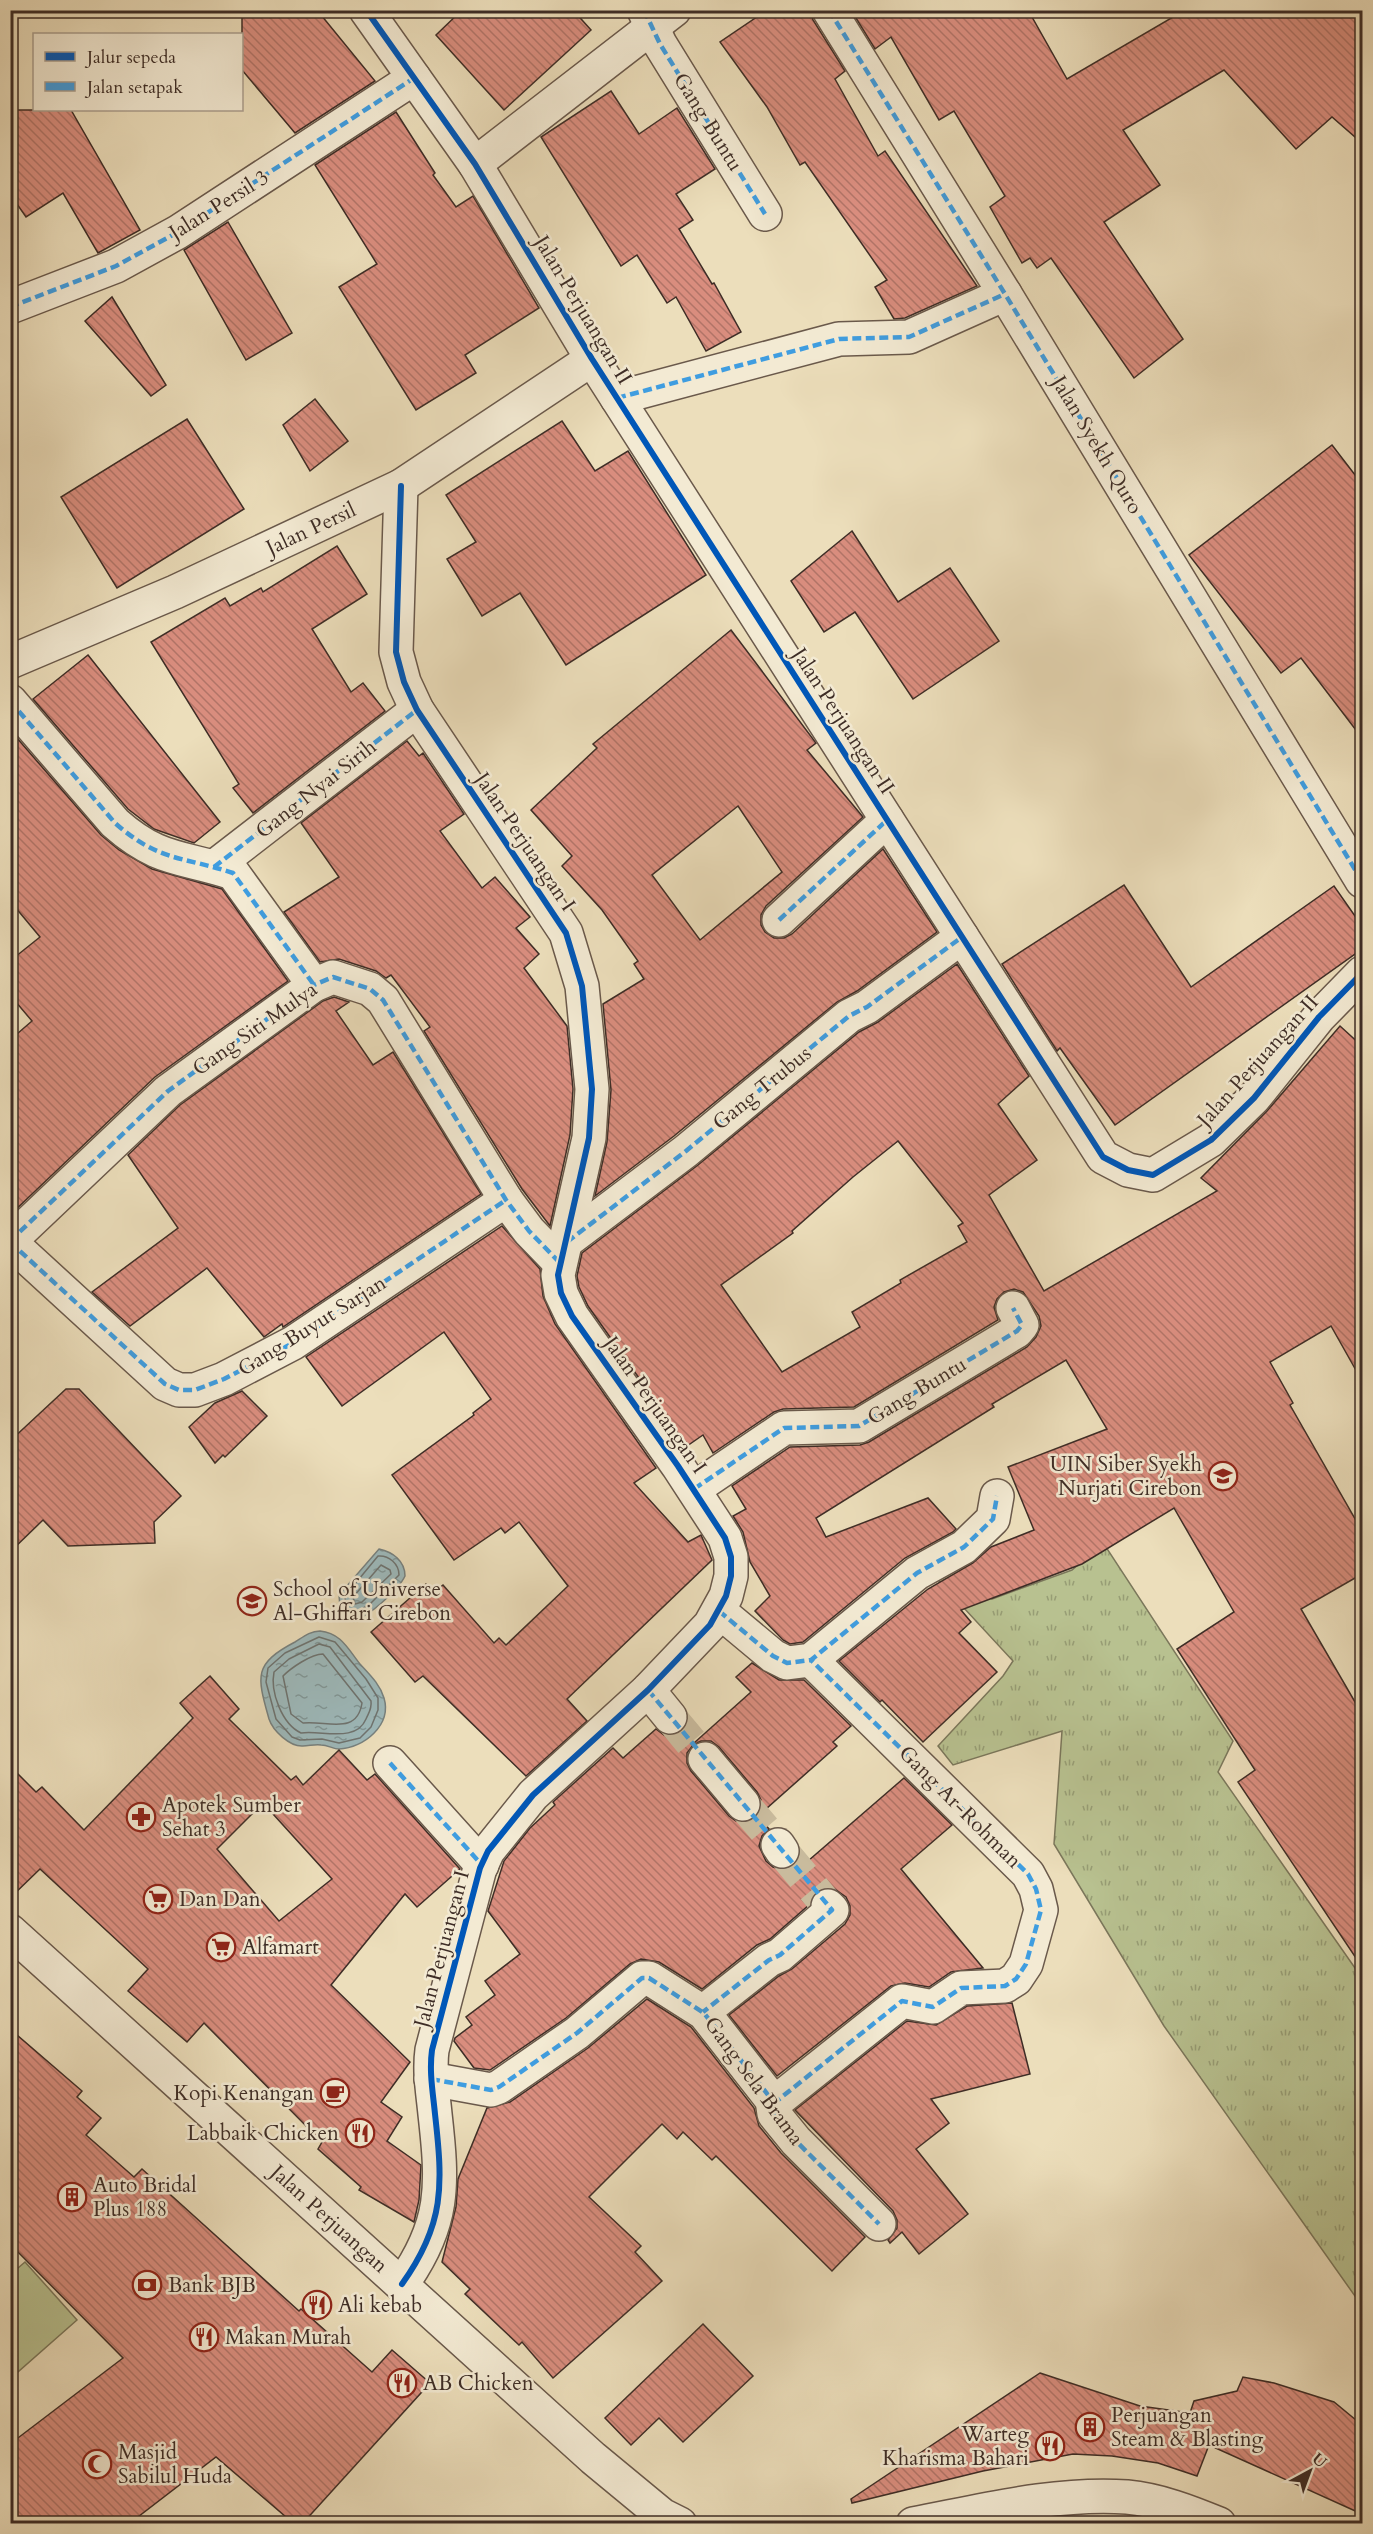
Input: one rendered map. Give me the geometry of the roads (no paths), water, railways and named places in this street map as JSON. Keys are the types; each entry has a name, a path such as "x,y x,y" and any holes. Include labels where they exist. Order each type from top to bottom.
{"street":[{"name":"Jalan Perjuangan II","path":"366,10 475,164 592,359 1103,1157 1114,1165 1147,1175 1153,1174 1211,1140 1254,1098 1319,1017 1362,973"},
{"name":"Jalan Syekh Quro","path":"829,10 1005,294 1362,881"},
{"path":"475,164 657,16"},
{"name":"Gang Buntu","path":"657,16 765,214"},
{"name":"Jalan Persil 3","path":"10,307 116,266 178,232 414,78"},
{"path":"617,398 838,339 909,337 1005,294"},
{"name":"Jalan Persil","path":"10,662 176,592 401,486 592,359"},
{"name":"Jalan Perjuangan I","path":"401,486 396,652 404,682 417,710 566,933 582,986 592,1089 590,1128 562,1253 561,1293 569,1311 694,1489 725,1538 731,1557 731,1576 719,1611 698,1638 648,1690 533,1795 502,1832 482,1865 432,2050 431,2079 439,2154 439,2204 432,2232 421,2257 402,2284"},
{"path":"10,701 115,824 133,840 174,859 233,873 245,886 314,985"},
{"name":"Gang Nyai Sirih","path":"214,867 417,710"},
{"path":"778,920 887,820"},
{"name":"Gang Trubus","path":"562,1253 849,1016 867,1007 962,937"},
{"name":"Gang Siti Mulya","path":"10,1241 168,1091 314,985 333,977 346,979 370,989 383,1000 506,1200 529,1231 562,1253"},
{"name":"Gang Buyut Sarjan","path":"10,1241 165,1384 179,1390 195,1390 224,1379 293,1343 506,1200"},
{"name":"Gang Buntu","path":"694,1489 784,1428 859,1426 1017,1331 1022,1324 1013,1308"},
{"path":"719,1611 772,1656 787,1663 810,1660 917,1573 964,1547 993,1519 997,1496"},
{"name":"Gang Ar-Rohman","path":"773,2104 902,2001 933,2007 961,1988 1005,1986 1016,1979 1026,1964 1041,1910 1036,1889 1028,1874 810,1660"},
{"path":"648,1690 670,1717"},
{"path":"705,1759 743,1804"},
{"path":"390,1762 482,1865"},
{"path":"703,2012 769,1960 780,1955 831,1910 828,1906"},
{"name":"Jalan Perjuangan","path":"10,1931 593,2458 662,2515 680,2523"},
{"name":"Gang Sela Brama","path":"431,2079 491,2090 499,2087 577,2032 642,1978 649,1978 703,2012 773,2104 774,2114 796,2141 879,2224"},
{"path":"913,2523 1016,2505 1074,2499 1127,2497 1175,2506 1219,2523"}],"water":[{"path":"379,1549 397,1558 403,1566 405,1576 382,1603 366,1615 353,1620 340,1607 339,1595"},
{"path":"320,1631 339,1638 377,1684 384,1698 384,1717 380,1726 366,1740 348,1748 293,1744 274,1728 269,1719 262,1692 262,1673 272,1657 307,1635"}],"tunnel":[{"path":"670,1717 705,1759"},
{"path":"743,1804 778,1845"},
{"path":"782,1851 828,1906"}],"place":[{"name":"UIN Siber Syekh Nurjati Cirebon","path":"1223,1476"},
{"name":"School of Universe Al-Ghiffari Cirebon","path":"252,1601"},
{"name":"Apotek Sumber Sehat 3","path":"141,1817"},
{"name":"Dan Dan","path":"158,1899"},
{"name":"Alfamart","path":"221,1947"},
{"name":"Kopi Kenangan","path":"335,2093"},
{"name":"Labbaik Chicken","path":"360,2133"},
{"name":"Auto Bridal Plus 188","path":"72,2197"},
{"name":"Bank BJB","path":"147,2285"},
{"name":"Ali kebab","path":"317,2305"},
{"name":"Makan Murah","path":"204,2337"},
{"name":"AB Chicken","path":"402,2383"},
{"name":"Perjuangan Steam & Blasting","path":"1090,2427"},
{"name":"Warteg Kharisma Bahari","path":"1050,2446"},
{"name":"Masjid Sabilul Huda","path":"97,2464"}]}
